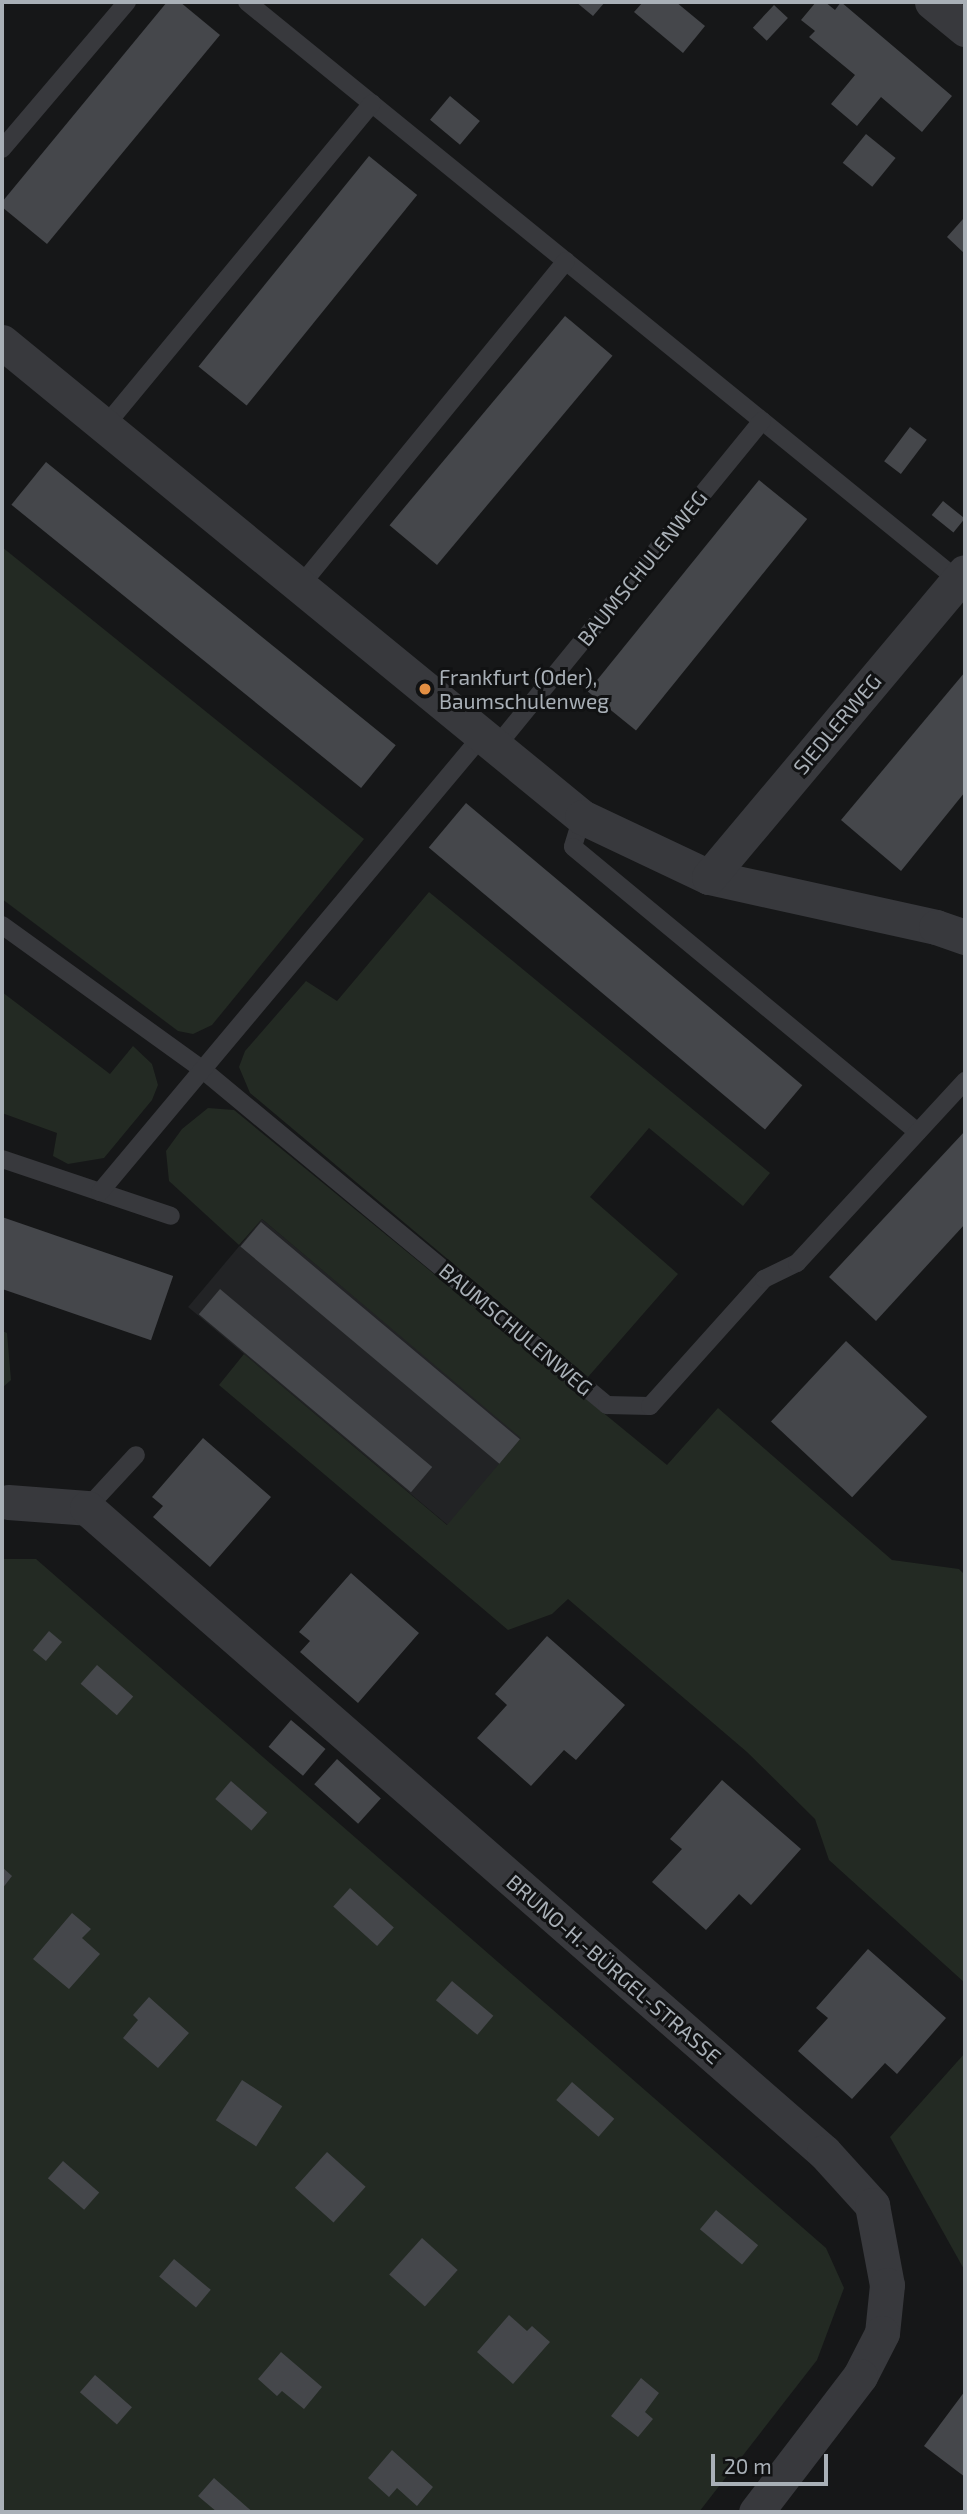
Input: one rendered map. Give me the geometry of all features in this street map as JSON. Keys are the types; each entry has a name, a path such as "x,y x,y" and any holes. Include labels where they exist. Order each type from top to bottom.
{"street":[{"path":"932,2 965,29"},
{"path":"2,342 582,817 709,877 936,927 965,937"},
{"name":"SIEDLERWEG","path":"709,877 963,579"},
{"path":"8,1502 87,1508"},
{"name":"BRUNO-H.-BÜRGEL-STRASSE","path":"87,1508 824,2152 872,2205 887,2285 882,2333 860,2376 755,2512"}],"lane":[{"path":"2,149 127,2"},
{"path":"247,2 762,421 963,579"},
{"path":"105,426 372,103"},
{"path":"300,586 566,261"},
{"name":"BAUMSCHULENWEG","path":"100,1192 762,421"},
{"path":"582,817 573,847 918,1132"},
{"name":"BAUMSCHULENWEG","path":"2,925 203,1070 607,1405 650,1406 764,1279 797,1263 965,1081"},
{"path":"2,1159 171,1216"},
{"path":"87,1508 136,1455"}],"shaded area":[{"path":"2,547 364,839 212,1025 193,1034 178,1031 2,899"},
{"path":"429,892 770,1173 743,1206 649,1128 590,1197 678,1274 588,1377 250,1093 239,1067 245,1051 306,981 337,1001"},
{"path":"2,992 110,1074 133,1046 152,1064 158,1085 152,1100 104,1158 68,1164 53,1156 57,1133 2,1113"},
{"path":"208,1108 234,1110 667,1465 718,1408 892,1560 959,1569 965,1575 965,1983 829,1860 815,1819 747,1752 568,1599 552,1614 508,1630 219,1385 244,1354 447,1525 521,1438 262,1219 239,1245 169,1181 166,1151 182,1129"},
{"path":"262,1219 522,1438 449,1526 188,1307"},
{"path":"2,1331 7,1333 11,1380 2,1388"},
{"path":"2,1559 36,1559 826,2248 844,2288 817,2360 699,2512 2,2512"},
{"path":"965,2053 965,2271 890,2137"}],"building":[{"path":"167,2 180,2 220,35 47,244 2,207 2,202"},
{"path":"576,2 605,2 593,16"},
{"path":"643,2 676,2 705,26 683,53 634,12"},
{"path":"816,2 825,2 835,10 841,2 952,96 922,132 881,97 857,126 831,104 855,75 809,37 815,31 801,20"},
{"path":"774,5 788,18 767,41 753,28"},
{"path":"450,96 480,121 460,145 430,120"},
{"path":"866,134 896,158 872,187 843,163"},
{"path":"369,156 417,195 247,406 198,367"},
{"path":"963,219 965,221 965,254 947,237"},
{"path":"565,316 612,356 437,565 390,525"},
{"path":"910,427 927,440 901,474 884,461"},
{"path":"46,462 396,745 361,788 11,505"},
{"path":"759,480 807,519 636,730 588,691"},
{"path":"943,501 965,519 953,533 932,515"},
{"path":"965,672 965,792 901,871 841,820"},
{"path":"466,803 802,1085 765,1130 429,847"},
{"path":"965,1131 965,1224 876,1321 829,1277"},
{"path":"2,1217 173,1276 151,1340 2,1289"},
{"path":"261,1222 520,1439 499,1464 240,1247"},
{"path":"220,1289 432,1467 411,1492 199,1314"},
{"path":"846,1341 927,1417 852,1497 771,1421"},
{"path":"203,1438 271,1497 210,1567 153,1517 163,1506 152,1497"},
{"path":"351,1573 419,1633 358,1703 300,1652 310,1641 299,1632"},
{"path":"49,1631 62,1642 46,1661 33,1650"},
{"path":"547,1636 625,1705 576,1760 564,1750 531,1786 477,1738 507,1705 495,1694"},
{"path":"97,1665 133,1696 117,1715 81,1684"},
{"path":"291,1720 325,1749 303,1776 269,1747"},
{"path":"337,1759 381,1798 358,1824 314,1784"},
{"path":"722,1780 801,1849 751,1905 739,1894 706,1930 652,1882 682,1849 670,1839"},
{"path":"231,1781 267,1812 251,1831 215,1799"},
{"path":"2,1867 12,1876 2,1889"},
{"path":"350,1888 394,1927 377,1946 333,1907"},
{"path":"72,1913 91,1929 82,1938 100,1954 69,1989 33,1959"},
{"path":"868,1949 946,2018 897,2074 885,2063 852,2099 798,2051 828,2018 816,2008"},
{"path":"452,1981 493,2016 477,2035 436,2000"},
{"path":"149,1997 189,2033 158,2068 123,2038 138,2020 133,2015"},
{"path":"242,2080 282,2106 256,2146 216,2120"},
{"path":"572,2082 614,2119 599,2137 556,2100"},
{"path":"327,2152 366,2187 334,2222 295,2188"},
{"path":"63,2161 99,2192 84,2210 48,2178"},
{"path":"716,2210 758,2245 742,2265 700,2229"},
{"path":"422,2238 458,2270 425,2307 389,2274"},
{"path":"174,2259 211,2290 196,2307 159,2277"},
{"path":"509,2315 527,2331 532,2326 550,2342 513,2384 477,2352"},
{"path":"281,2352 322,2387 304,2409 282,2391 277,2396 258,2379"},
{"path":"95,2375 132,2407 117,2425 80,2392"},
{"path":"641,2378 659,2393 645,2412 653,2419 638,2437 611,2416"},
{"path":"965,2391 965,2477 924,2446"},
{"path":"392,2450 433,2487 417,2506 397,2488 389,2497 368,2478"},
{"path":"214,2478 253,2512 217,2512 198,2496"}],"place":[{"name":"Frankfurt (Oder), Baumschulenweg","path":"425,689"}]}
